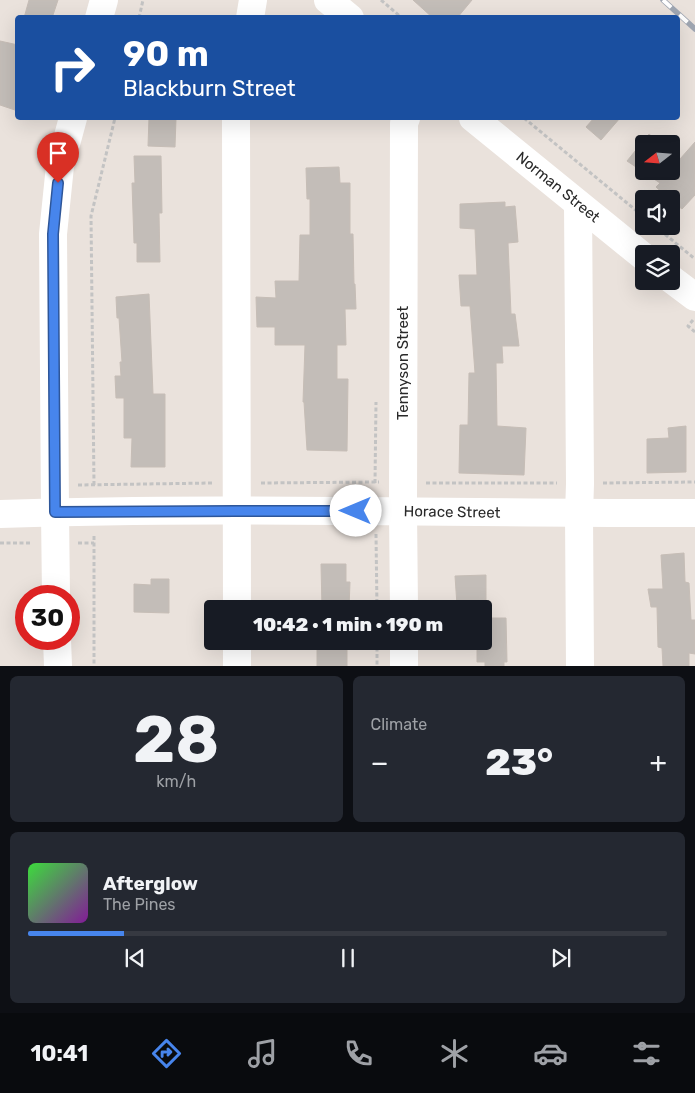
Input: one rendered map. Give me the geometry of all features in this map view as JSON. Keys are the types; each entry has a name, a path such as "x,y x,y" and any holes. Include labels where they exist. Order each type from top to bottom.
{"street":[{"path":"100,15 104,0"},
{"path":"250,15 253,0"},
{"path":"328,0 346,15"},
{"path":"56,585 53,234 60,166 72,120"},
{"path":"236,120 236,600"},
{"name":"Tennyson Street","path":"404,600 404,133 406,120"},
{"name":"Norman Street","path":"475,120 635,250"},
{"path":"578,204 580,666"},
{"path":"680,286 695,297"},
{"name":"Horace Street","path":"0,514 236,511 695,514"},
{"path":"57,650 58,666"},
{"path":"237,650 237,666"},
{"path":"404,650 404,666"}],"path":[{"path":"140,15 143,0"},
{"path":"381,0 398,15"},
{"path":"94,666 91,216 115,120"},
{"path":"526,120 635,209"},
{"path":"667,235 695,259"},
{"path":"695,318 688,326 695,332"},
{"path":"403,482 580,484 695,482"},
{"path":"376,512 377,600"},
{"path":"0,543 56,543"},
{"path":"377,650 377,666"}],"building":[{"path":"29,0 58,0 53,15 25,15"},
{"path":"413,0 472,0 460,15 430,15"},
{"path":"0,41 15,44 15,110 0,105"},
{"path":"149,120 176,120 175,147 148,146"},
{"path":"592,120 618,120 601,140 586,127"},
{"path":"695,142 695,195 682,209 680,208 680,190 659,190 656,187 660,183 656,180 680,180 680,159"},
{"path":"635,151 635,166 627,161"},
{"path":"134,156 161,156 162,213 159,213 160,262 137,262 137,243 134,243 132,183 135,183"},
{"path":"339,167 340,183 350,183 350,234 353,234 356,309 345,309 346,345 337,345 337,379 348,379 347,451 307,450 303,402 305,345 275,345 275,327 257,327 256,297 276,298 275,281 299,281 300,235 310,235 310,199 307,199 306,168"},
{"path":"505,202 505,207 515,206 518,242 508,243 511,314 515,314 519,346 502,346 503,363 496,363 497,426 526,428 524,475 459,473 460,425 468,425 469,373 475,373 470,306 461,306 459,275 477,275 475,229 460,228 460,204"},
{"path":"149,294 153,394 165,394 165,467 131,467 132,438 124,438 124,398 116,398 115,376 121,376 120,362 122,362 116,297"},
{"path":"686,426 686,472 647,473 647,439 669,438 668,428"},
{"path":"684,553 685,582 689,583 691,620 695,620 695,654 689,653 689,666 663,666 662,648 658,647 657,607 651,607 648,589 663,589 661,555"},
{"path":"321,564 346,564 346,582 350,582 349,600 322,600"},
{"path":"486,575 486,600 457,600 455,576"},
{"path":"151,579 169,579 169,613 134,612 134,584 151,585"},
{"path":"492,618 506,618 507,662 504,662 504,666 485,666 485,662 477,662 477,650 492,650"},
{"path":"317,650 347,650 347,666 317,666"}],"railway":[{"path":"663,0 680,15"},
{"path":"680,15 695,29"}],"route":[{"path":"58,183 53,234 55,512 356,511"}]}
